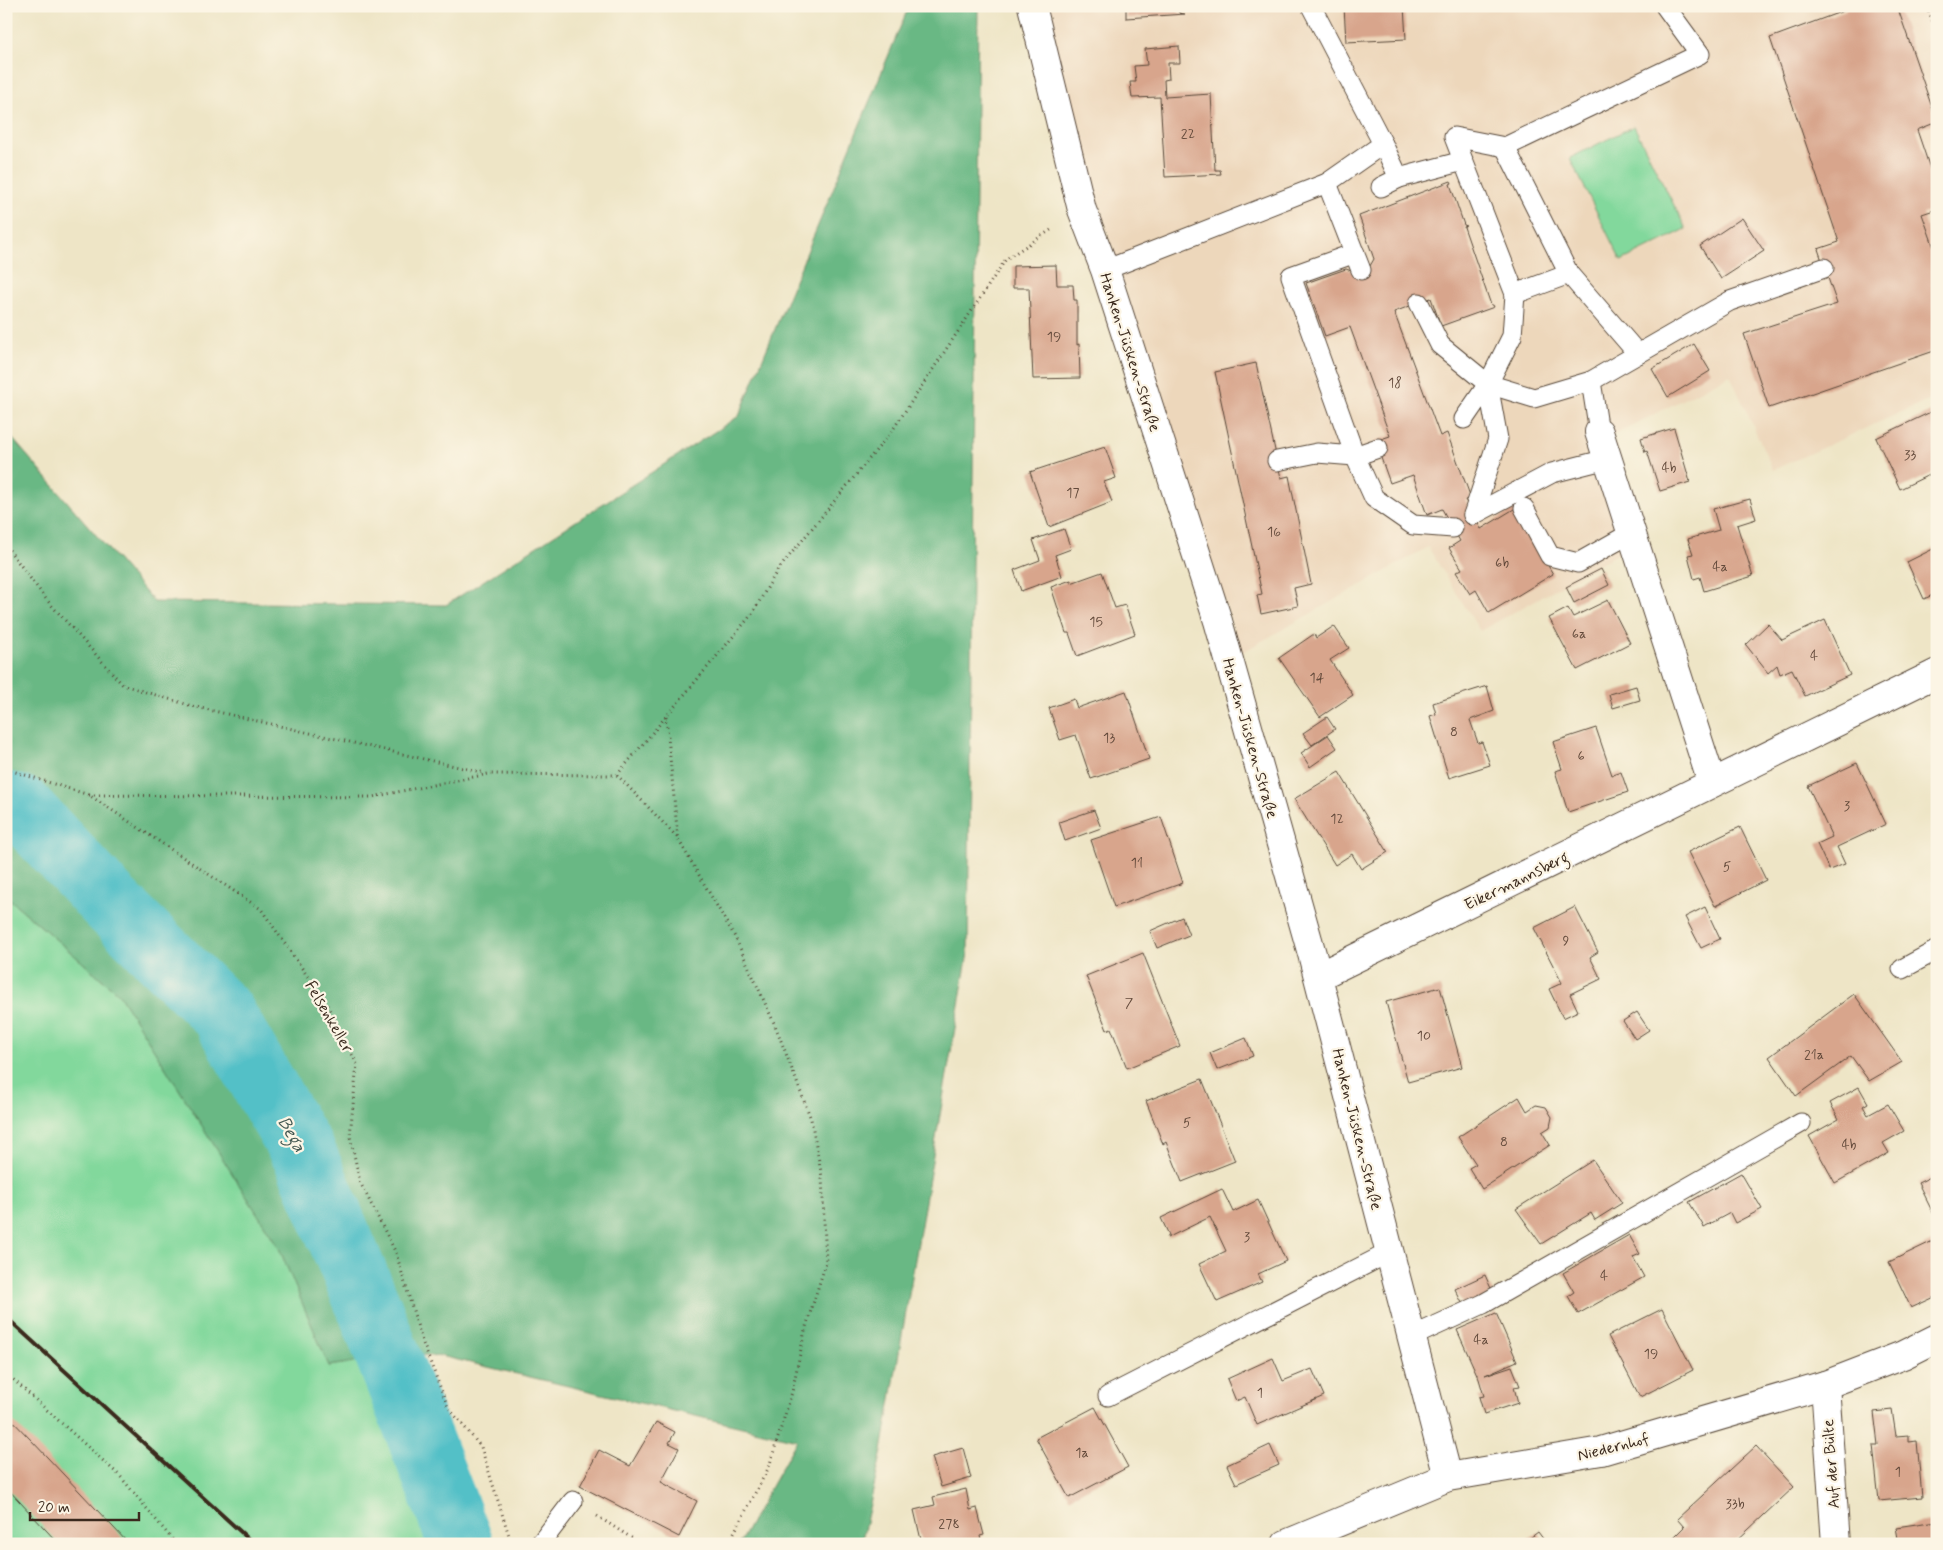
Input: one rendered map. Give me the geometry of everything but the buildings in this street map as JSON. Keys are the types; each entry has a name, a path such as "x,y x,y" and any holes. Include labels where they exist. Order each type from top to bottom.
{"street":[{"name":"Hanken-Jüsken-Straße","path":"1032,6 1082,210 1105,270 1218,621 1319,976 1448,1477"},
{"path":"1599,432 1712,783"},
{"name":"Eikermannsberg","path":"1319,976 1937,674"},
{"name":"Niedernhof","path":"1286,1544 1448,1477 1601,1451 1824,1385 1903,1355 1937,1338"},
{"name":"Auf der Bülte","path":"1824,1385 1836,1544"}],"lane":[{"path":"1311,6 1399,178"},
{"path":"1464,418 1488,384 1512,336 1515,294 1454,137 1505,147 1700,54 1665,6"},
{"path":"1105,270 1327,183 1383,144"},
{"path":"1505,147 1569,274 1638,354"},
{"path":"1381,187 1399,178 1463,161"},
{"path":"1327,183 1358,261 1291,276 1355,456 1374,498 1413,525 1453,528"},
{"path":"1419,303 1440,346 1488,384 1534,398 1591,381 1730,301 1824,268"},
{"path":"1515,294 1569,274"},
{"path":"1591,381 1599,432"},
{"path":"1488,384 1498,439 1473,516 1552,473 1607,459"},
{"path":"1277,461 1318,453 1355,456 1378,448"},
{"path":"1524,508 1550,556 1578,563 1631,533"},
{"path":"1902,969 1937,950"},
{"path":"1411,1337 1483,1304 1800,1123"},
{"path":"1108,1396 1390,1252"},
{"path":"540,1544 573,1501"}],"path":[{"path":"1927,6 1937,34"},
{"path":"617,775 752,614 777,572 892,431 1006,259 1082,210"},
{"path":"6,546 46,599 123,685 192,706 488,774"},
{"path":"666,716 678,839"},
{"name":"Felsenkeller","path":"6,769 89,795 261,909 326,1003 357,1064 350,1136 360,1182 396,1253 422,1341 448,1407 481,1447 511,1544"},
{"path":"89,795 372,797 488,774 617,775 678,839 735,937 775,1025 811,1119 822,1176 826,1262 804,1330 792,1392 770,1467 728,1544"},
{"path":"6,1373 120,1476 176,1544"},
{"path":"573,1501 641,1544"}],"shaded area":[{"path":"1045,6 1927,6 1937,34 1937,396 1773,470 1730,375 1589,448 1623,551 1480,631 1428,547 1241,653 1089,175"}],"green space":[{"path":"909,6 978,6 968,953 882,1451 861,1544 739,1544 797,1440 441,1356 405,1354 329,1366 279,1248 119,994 6,896 6,431 154,602 446,605 739,416"},
{"path":"1634,126 1686,229 1621,261 1570,158"},
{"path":"6,896 119,994 279,1248 329,1366 405,1354 439,1544 6,1544"}],"waterway":[{"name":"Bega","path":"6,804 21,808 109,902 223,1014 305,1156 369,1307 461,1544"}],"railway":[{"path":"6,1317 254,1544"}]}
